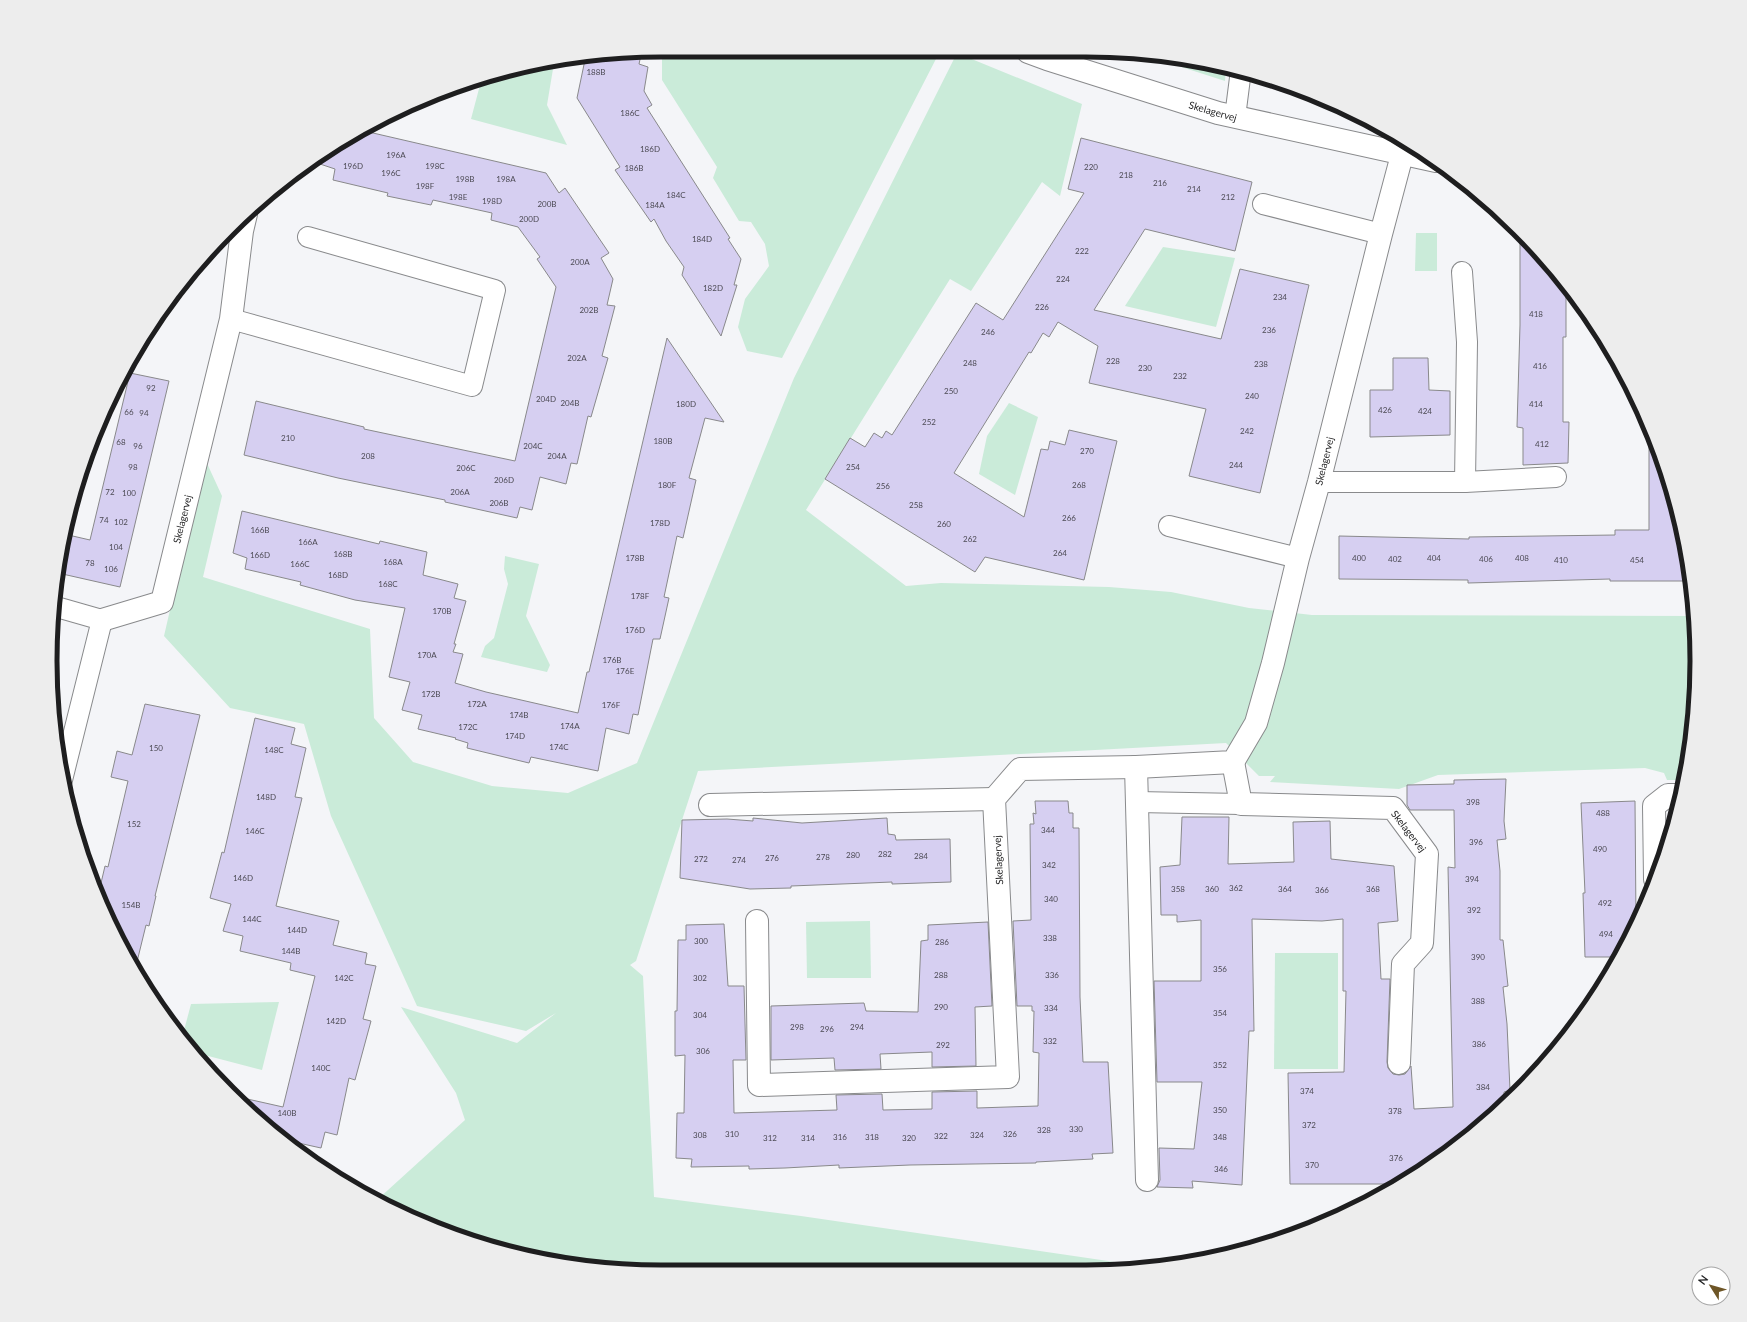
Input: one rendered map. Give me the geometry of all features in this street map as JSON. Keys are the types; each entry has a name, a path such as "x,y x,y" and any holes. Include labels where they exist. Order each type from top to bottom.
{"street":[{"name":"Skelagervej","path":"1039,57 1218,113 1421,158"},
{"name":"Skelagervej","path":"1233,762 1256,723 1273,663 1298,558 1319,482 1402,155"},
{"name":"Skelagervej","path":"102,620 162,602 231,319 243,225"},
{"path":"710,805 994,799 1020,769 1136,767 1233,762 1241,804"},
{"path":"1136,767 1147,1180"},
{"path":"1655,863 1654,806 1668,795 1674,795"},
{"name":"Skelagervej","path":"757,921 759,1085 1008,1077 994,799"},
{"name":"Skelagervej","path":"1241,804 1393,808 1428,854 1422,943 1403,964 1398,1063"}],"lane":[{"path":"1235,117 1240,78"},
{"path":"1263,204 1381,234"},
{"path":"231,319 472,386 495,290 308,237"},
{"path":"1462,272 1467,342 1465,482"},
{"path":"1319,482 1465,482 1556,477"},
{"path":"1169,526 1298,558"},
{"path":"59,608 102,620 66,763"},
{"path":"1137,802 1241,804"}],"green space":[{"path":"662,57 937,57 782,358 747,351 738,327 745,299 769,266 765,244 751,222 739,221 713,178 717,167 662,80"},
{"path":"955,57 967,57 1082,104 1060,196 1042,182 971,291 950,279 806,510 906,586 941,583 1109,587 1171,592 1249,608 1312,615 1688,616 1690,661 1689,701 1685,740 1678,780 1667,780 1664,773 1645,768 1438,775 1399,789 1270,782 1275,776 1259,776 1226,743 698,771 636,961 630,965 643,976 654,1197 801,1216 1127,1264 621,1264 582,1260 505,1244 467,1233 394,1203 381,1196 465,1120 456,1093 401,1007 517,1043 556,1013 526,1031 417,1006 331,816 304,724 230,708 164,636 205,459 222,496 203,577 370,629 374,718 413,762 492,786 568,793 637,763 794,378"},
{"path":"1167,62 1226,74 1225,81"},
{"path":"553,67 547,105 567,145 471,119 480,85"},
{"path":"1416,233 1437,233 1437,271 1415,271"},
{"path":"1163,247 1235,258 1216,327 1125,306"},
{"path":"1009,403 1038,417 1015,495 979,474 987,436"},
{"path":"505,556 539,564 526,616 550,665 547,672 481,657 485,646 494,638 508,584 504,569"},
{"path":"870,921 871,978 807,978 806,922"},
{"path":"1275,953 1338,953 1338,1069 1274,1069"},
{"path":"279,1002 262,1070 203,1055 184,1031 191,1004"}],"building":[{"path":"640,58 639,64 648,67 644,91 652,105 647,108 730,238 728,239 741,259 734,285 737,285 721,336 682,275 684,267 666,241 654,219 651,222 615,170 620,167 577,98 585,62"},
{"path":"370,132 546,173 559,193 565,188 609,253 601,258 613,279 607,305 615,306 602,356 608,358 591,417 588,416 577,464 571,463 566,484 540,477 532,510 520,507 517,518 445,502 445,500 338,478 244,455 256,401 364,427 364,429 515,461 556,287 537,259 540,257 518,227 491,220 492,213 433,200 431,205 387,196 388,193 333,180 335,169 319,164"},
{"path":"1081,138 1252,182 1235,251 1145,229 1094,310 1221,339 1240,269 1309,285 1260,493 1189,476 1206,409 1089,383 1098,346 1058,322 1049,337 1043,333 1031,353 1029,352 954,473 1024,517 1041,449 1048,450 1050,441 1065,445 1069,430 1117,441 1084,580 985,557 975,572 825,479 850,438 865,447 874,433 882,438 886,431 892,435 976,303 1003,320 1084,193 1068,189"},
{"path":"1520,242 1566,294 1566,337 1563,337 1563,422 1569,422 1568,463 1523,465 1523,428 1517,427 1520,325"},
{"path":"667,338 724,422 705,418 689,478 696,480 683,538 677,536 664,597 669,598 660,639 653,639 638,715 633,714 629,734 606,728 598,771 531,757 529,763 467,748 468,743 455,739 456,738 418,729 422,715 402,710 410,682 389,677 405,608 355,600 300,585 301,582 245,569 247,558 233,553 242,511 379,544 380,541 427,552 423,575 458,584 454,598 466,601 454,644 456,644 453,652 463,654 455,683 486,692 578,713 587,672 589,672"},
{"path":"1393,358 1428,358 1429,390 1450,391 1450,435 1370,437 1370,390 1393,390"},
{"path":"130,373 169,381 120,587 63,574 71,536 90,540 130,374"},
{"path":"1649,444 1658,467 1669,505 1685,581 1610,581 1610,579 1468,583 1468,580 1339,579 1339,536 1469,539 1469,537 1615,535 1615,530 1649,530"},
{"path":"145,704 200,715 155,896 149,926 146,925 137,961 119,928 100,885 105,866 108,867 128,781 111,777 117,751 132,755"},
{"path":"255,718 295,728 291,744 306,748 295,797 302,798 276,906 339,921 333,945 367,953 365,964 376,966 363,1019 371,1021 355,1080 349,1078 337,1135 325,1132 321,1148 297,1143 245,1099 283,1107 315,976 290,970 291,963 240,951 243,936 223,931 231,904 210,898 222,852 224,853"},
{"path":"1506,779 1504,821 1506,839 1497,840 1500,871 1500,940 1503,940 1508,986 1503,987 1507,1024 1510,1090 1504,1092 1504,1096 1454,1140 1422,1163 1388,1184 1290,1184 1288,1073 1344,1072 1346,991 1343,991 1343,919 1322,921 1252,919 1254,1031 1249,1031 1242,1185 1192,1181 1193,1188 1157,1187 1160,1180 1159,1148 1194,1149 1202,1082 1157,1082 1154,981 1201,981 1201,920 1177,922 1177,915 1161,915 1160,867 1180,865 1182,817 1229,817 1228,864 1294,862 1293,822 1330,821 1331,859 1394,866 1398,921 1378,923 1381,979 1390,979 1388,1068 1393,1074 1399,1075 1405,1074 1411,1066 1414,1109 1453,1107 1448,867 1455,868 1454,810 1410,810 1407,805 1407,785 1454,784 1454,780"},
{"path":"1035,801 1068,801 1069,813 1073,813 1073,828 1079,828 1080,997 1083,1062 1108,1062 1113,1153 1092,1154 1093,1159 1036,1163 839,1168 839,1165 749,1169 749,1166 691,1167 692,1159 676,1158 677,1113 684,1113 685,1055 675,1056 678,940 686,940 686,925 724,924 728,986 744,986 746,1060 733,1060 734,1113 837,1110 836,1095 882,1094 883,1110 932,1109 932,1092 977,1091 977,1108 1038,1106 1039,1053 1033,1052 1034,1011 1032,1011 1032,1006 1017,1006 1013,921 1031,920 1030,824 1034,824 1033,813 1036,814"},
{"path":"1635,801 1636,910 1612,957 1585,957 1583,893 1585,893 1581,803"},
{"path":"753,818 802,823 887,818 888,834 895,835 896,840 950,839 951,882 892,884 892,882 750,889 680,878 682,820 727,819 753,821"},
{"path":"988,922 992,1006 975,1007 976,1066 932,1067 932,1052 880,1054 881,1069 835,1070 834,1058 771,1060 771,1006 864,1003 866,1011 918,1012 921,941 928,940 928,925"}]}
